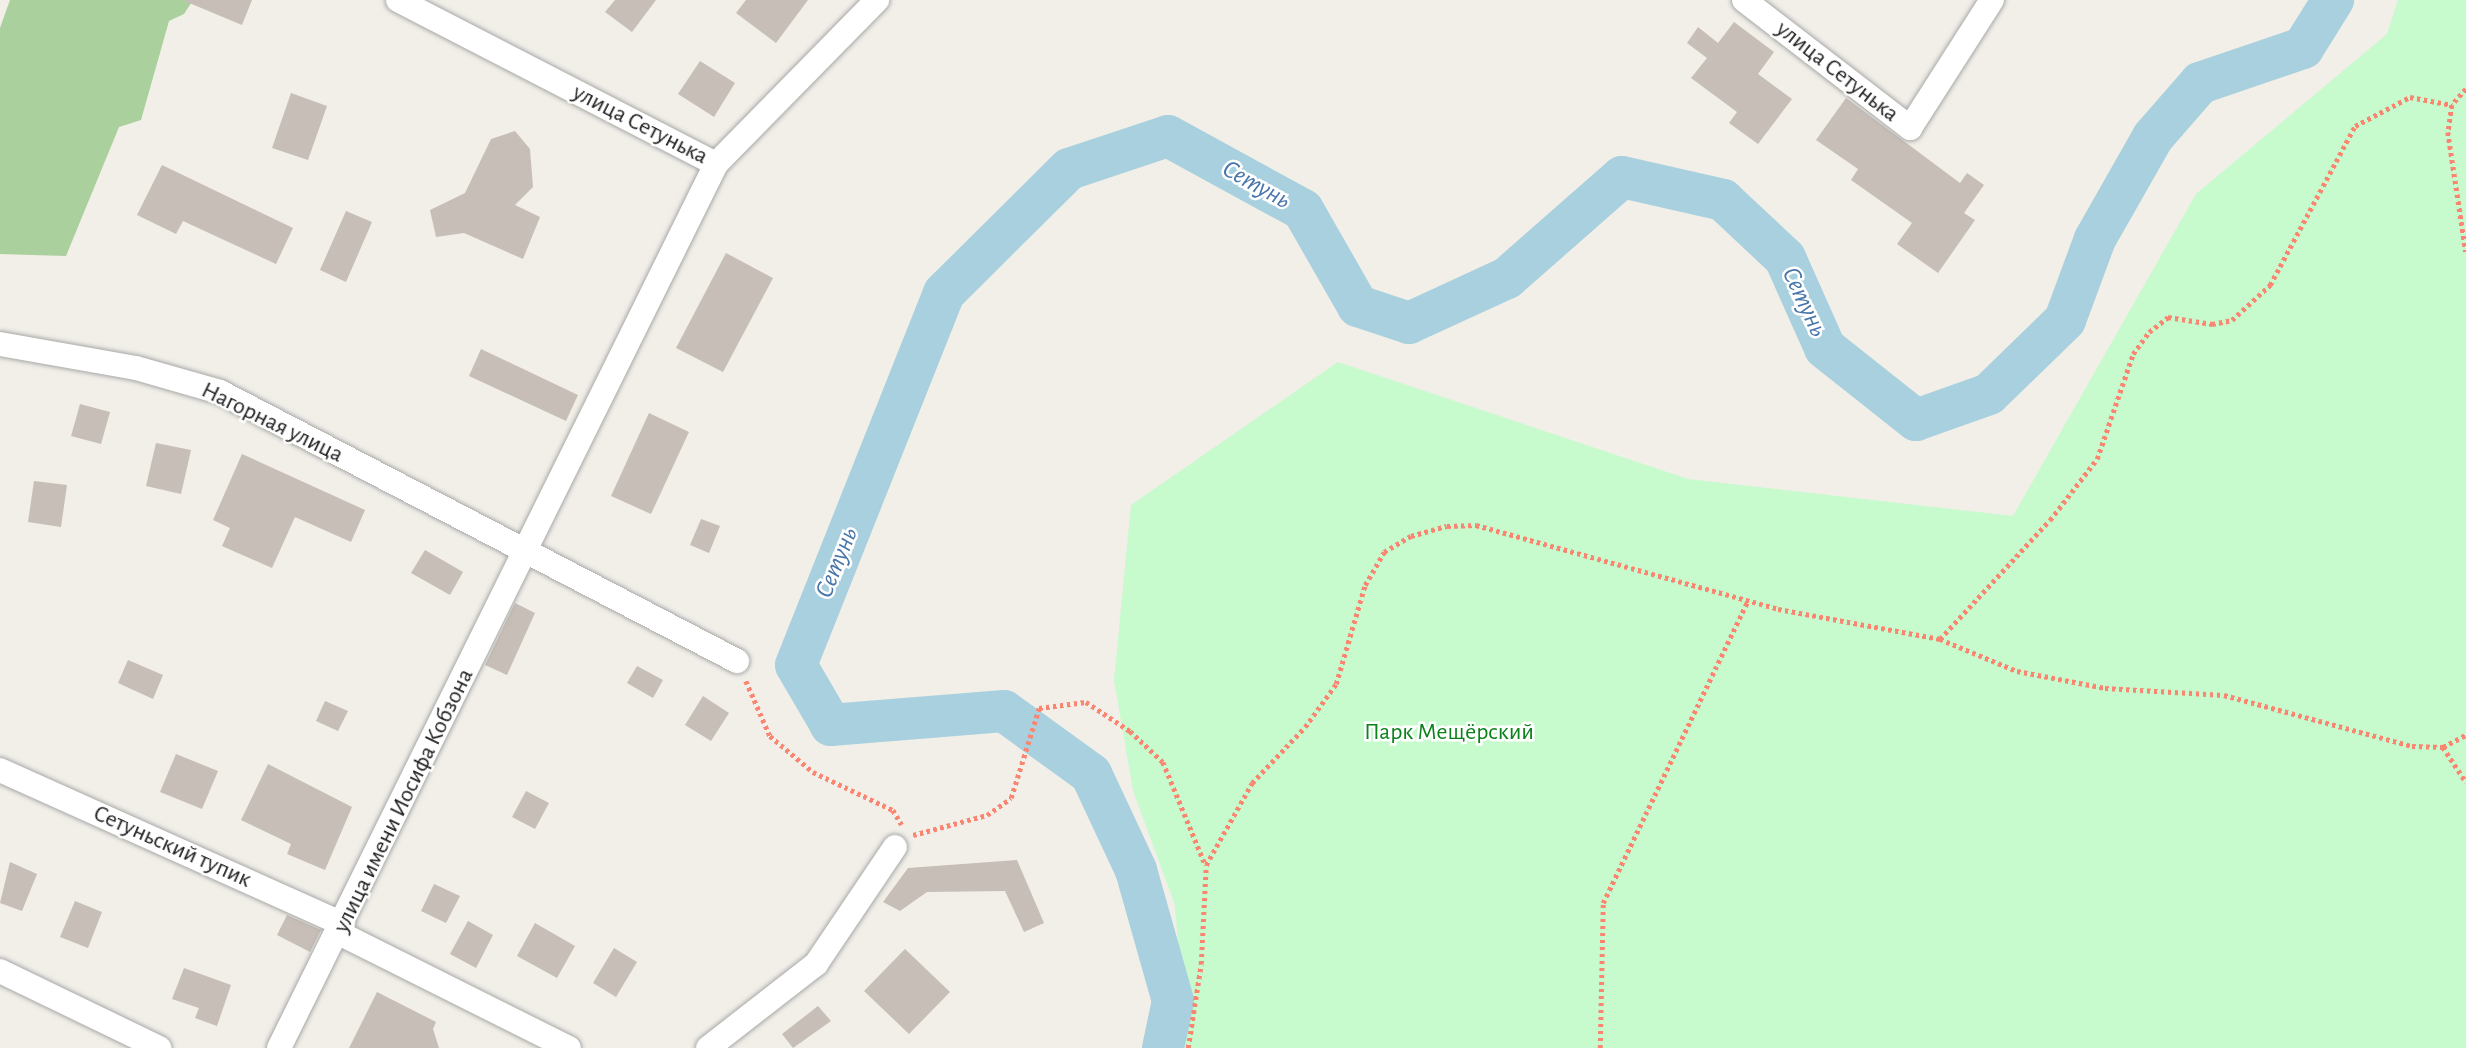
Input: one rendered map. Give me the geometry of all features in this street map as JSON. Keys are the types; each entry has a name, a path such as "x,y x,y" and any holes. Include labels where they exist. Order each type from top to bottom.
{"street":[{"name":"улица Сетунька","path":"398,0 716,164 877,0"},
{"name":"улица Сетунька","path":"1744,0 1910,128 1992,0"},
{"name":"улица имени Иосифа Кобзона","path":"279,1048 341,929 716,164"},
{"name":"Нагорная улица","path":"0,344 136,368 220,392 737,661"},
{"name":"Сетуньский тупик","path":"0,769 341,929 569,1048"},
{"path":"708,1048 816,964 902,841"},
{"path":"0,971 159,1048"}],"path":[{"path":"2466,89 2452,105 2448,132 2466,252"},
{"path":"1940,639 2050,520 2097,459 2133,354 2149,332 2168,317 2212,324 2232,320 2270,285 2355,126 2410,97 2452,105"},
{"path":"1206,865 1252,783 1305,727 1336,684 1366,585 1384,552 1411,536 1476,525 1748,601 1940,639 2017,671 2105,688 2224,695 2344,730 2412,746 2443,747 2466,735"},
{"path":"1600,1048 1603,903 1748,601"},
{"path":"737,661 770,736 813,772 893,810 902,841 987,816 1012,798 1039,708 1086,702 1130,730 1163,762 1206,865 1201,964 1188,1048"},
{"path":"2443,747 2466,782"}],"green space":[{"path":"10,0 193,0 184,14 169,21 141,120 119,127 66,256 0,254 0,28"},
{"name":"Парк Мещёрский","path":"2398,0 2466,0 2466,1048 1186,1048 1175,905 1133,791 1114,680 1131,505 1338,362 1688,479 2013,516 2196,194 2387,34"}],"building":[{"path":"182,0 252,0 242,25"},
{"path":"615,0 656,0 632,32 605,12"},
{"path":"746,0 808,0 776,43 736,13"},
{"path":"1734,22 1774,52 1758,74 1792,99 1758,144 1729,123 1737,112 1691,78 1707,58 1687,43 1698,27 1718,43"},
{"path":"700,61 735,83 714,117 678,94"},
{"path":"291,93 327,106 308,160 272,148"},
{"path":"1846,98 1960,183 1967,173 1984,185 1964,213 1975,220 1938,273 1897,244 1912,223 1851,180 1858,169 1816,140"},
{"path":"515,131 530,149 533,187 515,205 540,217 523,259 464,233 436,237 430,210 465,193 491,139"},
{"path":"162,165 293,228 276,264 183,221 176,234 137,215"},
{"path":"346,211 372,222 346,282 320,270"},
{"path":"726,253 773,278 723,372 676,348"},
{"path":"481,349 578,395 566,421 469,376"},
{"path":"80,404 110,412 101,444 71,436"},
{"path":"649,413 689,432 651,514 611,496"},
{"path":"156,443 191,450 181,494 146,486"},
{"path":"242,454 365,510 351,542 295,517 272,568 222,546 230,528 213,520"},
{"path":"34,481 67,485 61,527 28,522"},
{"path":"701,519 720,526 709,553 690,545"},
{"path":"425,550 463,572 450,595 411,573"},
{"path":"515,603 535,613 507,675 485,665"},
{"path":"128,660 163,675 153,699 118,683"},
{"path":"637,666 663,680 653,698 627,683"},
{"path":"703,696 729,713 711,741 685,725"},
{"path":"325,701 348,711 338,731 316,721"},
{"path":"176,754 218,771 202,809 160,792"},
{"path":"268,764 352,807 325,870 287,854 291,844 241,820"},
{"path":"526,791 549,803 535,829 512,817"},
{"path":"1017,860 1044,923 1024,932 1005,891 927,892 900,911 883,902 908,868"},
{"path":"10,862 37,874 22,911 0,903"},
{"path":"434,884 460,896 446,923 421,911"},
{"path":"75,901 102,912 88,948 60,937"},
{"path":"287,915 321,930 310,952 277,935"},
{"path":"468,921 493,935 476,968 450,954"},
{"path":"535,923 575,946 557,978 517,956"},
{"path":"614,948 637,962 616,997 593,983"},
{"path":"905,949 950,992 909,1034 864,991"},
{"path":"184,968 231,985 217,1026 195,1018 199,1008 172,999"},
{"path":"377,992 436,1022 433,1029 439,1048 349,1048"},
{"path":"818,1006 831,1021 793,1048 782,1034"}],"waterway":[{"name":"Сетунь","path":"1163,1048 1173,1001 1136,870 1091,774 1004,711 831,725 796,665 944,293 1069,169 1168,136 1303,210 1358,306 1409,323 1507,278 1622,177 1723,200 1785,258 1825,348 1916,420 1989,394 2065,320 2095,239 2153,137 2200,83 2303,48 2333,0"}]}
